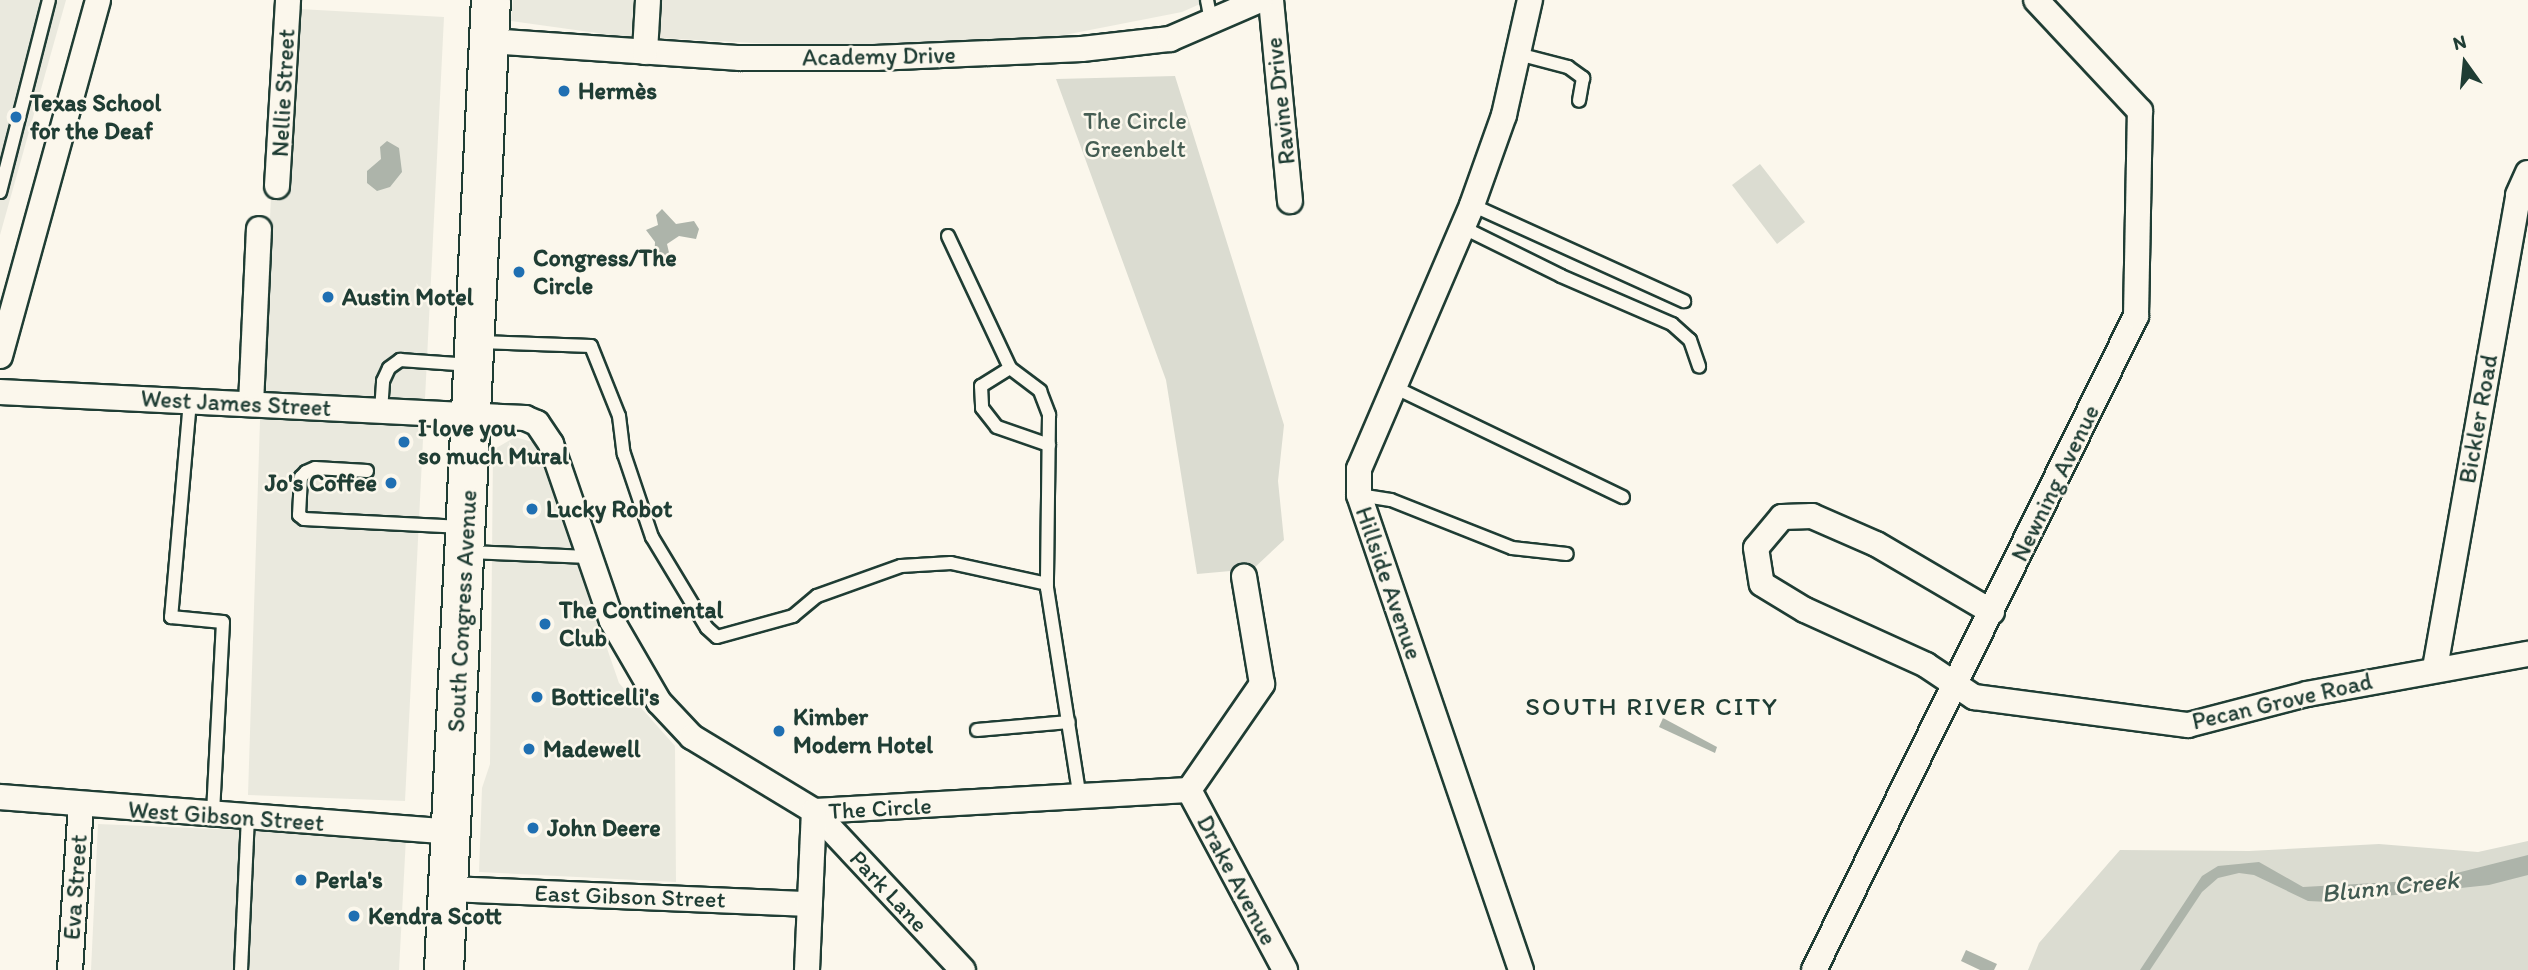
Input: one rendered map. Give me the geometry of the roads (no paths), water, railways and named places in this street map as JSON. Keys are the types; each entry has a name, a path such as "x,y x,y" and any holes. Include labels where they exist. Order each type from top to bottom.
{"main road":[{"name":"South Congress Avenue","path":"444,970 491,0"}],"street":[{"path":"0,356 98,0"},
{"name":"Nellie Street","path":"277,186 288,0"},
{"path":"646,51 648,0"},
{"name":"Academy Drive","path":"489,41 740,58 876,58 1082,48 1170,38 1209,10 1260,0"},
{"name":"Ravine Drive","path":"1271,0 1290,201"},
{"name":"Hillside Avenue","path":"1521,970 1359,495 1359,469 1467,216 1504,115 1530,0"},
{"name":"Newning Avenue","path":"1814,970 2136,316 2140,111 2036,0"},
{"name":"Bickler Road","path":"2435,668 2518,195 2528,173"},
{"path":"251,404 259,229"},
{"name":"West James Street","path":"0,392 471,416"},
{"name":"The Circle","path":"471,416 524,418 545,431 612,621 674,721 692,737 814,811 1189,790"},
{"name":"Pecan Grove Road","path":"1992,612 1876,544 1812,516 1782,517 1756,548 1762,584 1955,684 1974,697 2188,725 2435,668 2528,654"},
{"path":"1189,790 1262,684 1244,576"},
{"name":"Drake Avenue","path":"1189,790 1285,970"},
{"name":"West Gibson Street","path":"0,797 452,832"},
{"name":"Eva Street","path":"70,970 82,804"},
{"path":"807,970 814,811"},
{"name":"Park Lane","path":"814,811 963,970"},
{"name":"East Gibson Street","path":"449,889 810,904"}],"lane":[{"path":"0,192 49,0"},
{"path":"1518,54 1568,67 1583,78 1579,101"},
{"path":"1467,216 1684,301"},
{"path":"1467,216 1561,276 1672,324 1690,340 1699,366"},
{"path":"948,236 1010,368 1040,391 1049,415 1047,584 1080,798"},
{"path":"381,411 383,381 389,368 400,360 591,346 619,416 624,454 652,537 707,628 716,637 793,616 817,596 901,566 951,563 1047,584"},
{"path":"1010,368 981,386 982,408 997,427 1049,445"},
{"path":"1394,387 1623,497"},
{"path":"190,401 171,617 223,622 213,815"},
{"path":"367,471 316,468 306,472 302,477 299,515 304,519 589,556"},
{"path":"1359,495 1391,500 1512,548 1567,554"},
{"path":"977,730 1069,722"},
{"path":"241,970 248,817"}],"water":[{"path":"387,141 399,148 402,172 390,187 377,191 367,183 367,171 381,159 380,147"},
{"path":"662,209 676,224 694,221 699,229 696,239 679,236 667,244 671,261 664,268 654,262 655,242 646,230 658,225 656,215"},
{"path":"1663,718 1717,747 1715,753 1659,727"},
{"name":"Blunn Creek","path":"2528,855 2528,875 2489,885 2329,902 2308,901 2254,875 2239,873 2218,878 2202,892 2150,970 2140,970 2202,876 2218,866 2259,862 2303,887 2429,880"},
{"path":"1966,950 1997,964 1994,970 1980,970 1961,961"}],"place":[{"name":"Hermès","path":"564,91"},
{"name":"Texas School for the Deaf","path":"16,117"},
{"name":"Congress/The Circle","path":"519,272"},
{"name":"Austin Motel","path":"328,297"},
{"name":"I love you so much Mural","path":"404,442"},
{"name":"Jo's Coffee","path":"391,483"},
{"name":"Lucky Robot","path":"532,509"},
{"name":"The Continental Club","path":"545,624"},
{"name":"Botticelli's","path":"537,697"},
{"name":"Kimber Modern Hotel","path":"779,731"},
{"name":"Madewell","path":"529,749"},
{"name":"John Deere","path":"533,828"},
{"name":"Perla's","path":"301,880"},
{"name":"Kendra Scott","path":"354,916"}],"district":[{"name":"SOUTH RIVER CITY","path":"1652,707"}],"park label":[{"name":"The Circle Greenbelt","path":"1135,135"}]}
